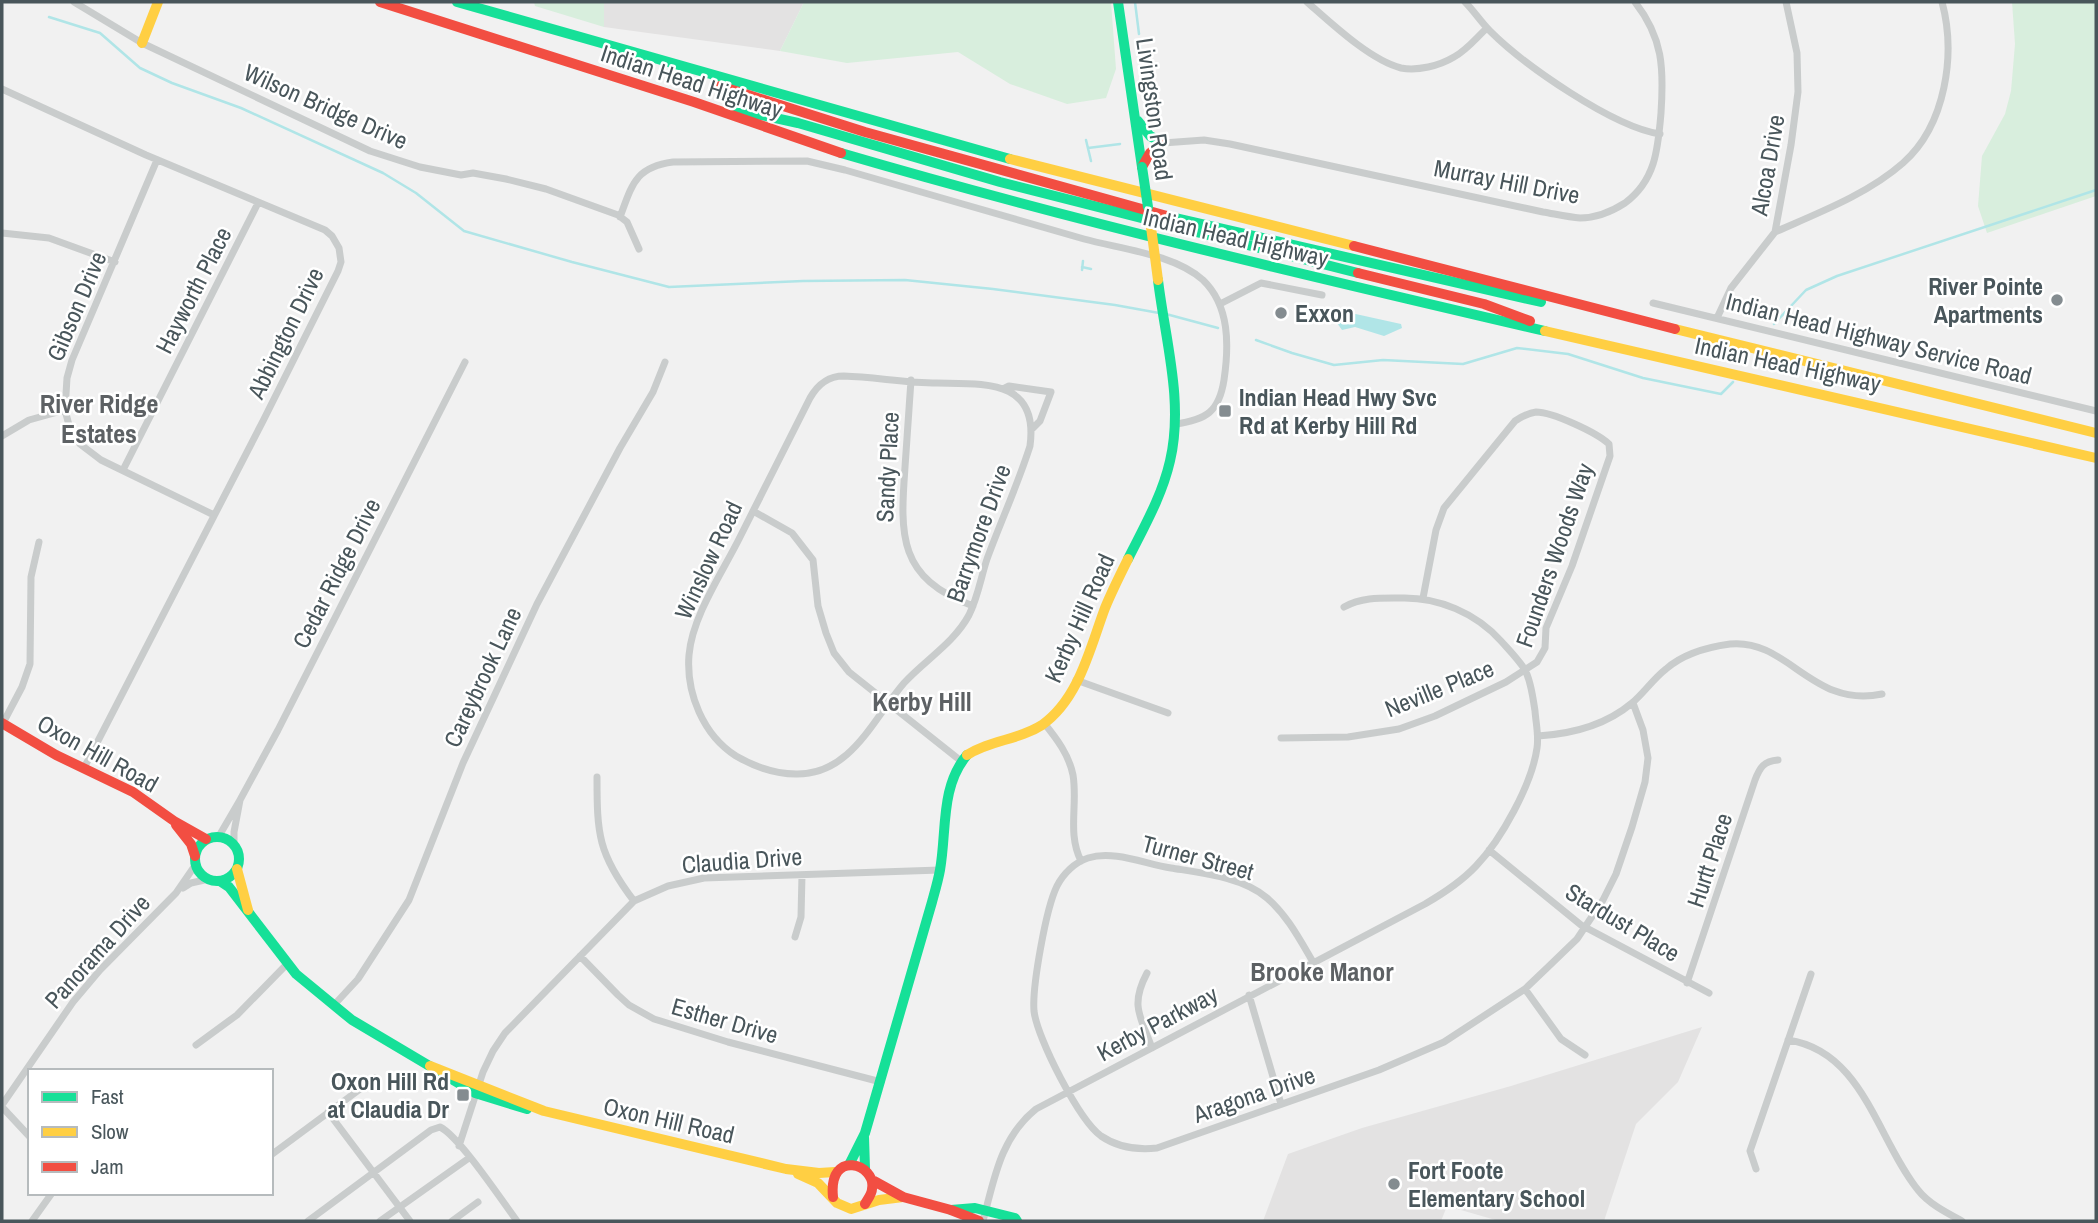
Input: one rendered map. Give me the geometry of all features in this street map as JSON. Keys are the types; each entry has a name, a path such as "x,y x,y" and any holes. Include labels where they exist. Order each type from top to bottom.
{"main road":[{"path":"142,43 158,2"},
{"name":"Indian Head Highway","path":"380,2 695,102 827,149 982,194 1134,234 2096,457"},
{"name":"Indian Head Highway","path":"457,2 993,155 2096,433"},
{"name":"Livingston Road","path":"1118,2 1150,225"},
{"path":"621,50 757,99 864,132 1148,209 1486,291 1679,330"},
{"path":"695,102 751,112 1150,225 1484,304 1571,337"},
{"path":"1135,116 1150,136 1163,143 1150,153 1142,167"},
{"name":"Kerby Hill Road","path":"961,761 978,748 1044,723 1063,704 1076,680 1111,594 1166,479 1175,424 1150,225"},
{"name":"Oxon Hill Road","path":"2,723 133,792 174,821 206,839"},
{"path":"849,1165 864,1133 881,1082 940,870 950,784 956,766 961,761"},
{"name":"Oxon Hill Road","path":"174,821 191,844 196,860"},
{"path":"219,836 234,844 239,851 240,860 230,877 215,880 203,876 196,860 201,844 206,839 219,836"},
{"name":"Oxon Hill Road","path":"237,869 249,914"},
{"name":"Oxon Hill Road","path":"215,880 229,887 296,974 352,1020 430,1066 505,1104 786,1169 835,1172"},
{"path":"864,1133 865,1168 874,1181 902,1197 951,1209 957,1214 983,1218 1015,1218 1017,1221"},
{"path":"865,1168 849,1165 835,1172 831,1180 832,1197 844,1207 858,1208 878,1200 902,1197"},
{"name":"Oxon Hill Road","path":"786,1169 818,1183 832,1197"},
{"path":"865,1204 873,1194 874,1181"}],"street":[{"name":"Wilson Bridge Drive","path":"74,2 142,43 378,155 461,175 473,173 506,179 546,190 620,217"},
{"path":"1307,2 1364,47 1402,68 1426,67 1447,61 1487,28"},
{"path":"1465,2 1487,28 1532,66 1622,121 1645,132 1660,134"},
{"name":"Murray Hill Drive","path":"1163,143 1204,140 1230,144 1516,207 1582,218 1602,215 1639,191 1653,167 1660,134 1663,86 1661,55 1655,33 1635,2"},
{"name":"Alcoa Drive","path":"1717,318 1731,288 1775,232 1798,92 1797,53 1786,2"},
{"path":"1775,232 1846,198 1889,173 1917,147 1934,115 1947,71 1948,38 1942,2"},
{"name":"Abbington Drive","path":"2,89 157,160 329,233 339,248 341,262 317,315 84,768"},
{"name":"Gibson Drive","path":"157,160 68,370 65,410 70,429 80,444 97,458 214,515"},
{"path":"639,250 626,222 620,217 637,177 655,166 673,162 820,163 1088,240 1169,260 1203,280 1220,304 1227,334 1219,402 1207,415 1193,422 1175,424"},
{"name":"Hayworth Place","path":"124,470 258,203"},
{"path":"2,233 48,238 115,262"},
{"path":"1220,304 1261,283 1322,295"},
{"name":"Indian Head Highway Service Road","path":"1653,303 2096,411"},
{"name":"Cedar Ridge Drive","path":"219,836 278,730 465,362"},
{"name":"Careybrook Lane","path":"334,1005 358,979 408,900 480,725 537,604 653,392 665,362"},
{"name":"Winslow Road","path":"888,705 848,754 836,764 814,773 786,774 765,770 736,756 713,734 692,692 690,646 702,612 810,398 823,382 833,376 936,383 965,382 1051,392"},
{"name":"Sandy Place","path":"911,380 902,512 904,541 919,570 937,589 973,606"},
{"name":"Barrymore Drive","path":"888,705 910,676 960,629 973,606 1024,463 1032,428 1026,407 1005,388"},
{"name":"Barrymore Drive","path":"1032,428 1040,421 1051,392"},
{"path":"2,436 29,420 65,410"},
{"name":"Founders Woods Way","path":"1423,598 1434,537 1444,508 1450,497 1515,421 1531,413 1544,413 1605,440 1610,446 1610,454 1572,566 1546,628 1545,648 1539,660 1525,671"},
{"path":"753,511 787,529 813,560 818,606 834,653 849,672 961,761"},
{"path":"2,723 22,687 30,664 31,577 39,542"},
{"name":"Kerby Parkway","path":"983,1218 1001,1154 1028,1115 1068,1091 1437,897 1460,882 1489,850 1529,777 1537,750 1533,699 1525,671 1481,622 1452,608 1423,598 1367,599 1344,607"},
{"path":"1538,736 1585,729 1633,703 1667,668 1681,659 1708,648 1733,644 1751,646 1773,655 1835,692 1857,697 1882,694"},
{"name":"Neville Place","path":"1281,738 1348,737 1399,729 1435,716 1525,671"},
{"path":"1076,680 1168,713"},
{"name":"Aragona Drive","path":"1081,861 1062,878 1055,892 1035,991 1034,1010 1038,1028 1068,1091 1098,1134 1115,1143 1140,1149 1157,1148 1399,1062 1444,1042 1525,989 1569,948 1586,928 1616,874 1645,782 1648,750 1633,703"},
{"path":"1044,723 1057,739 1071,767 1074,789 1072,827 1076,851 1081,861"},
{"name":"Hurtt Place","path":"1687,983 1755,780 1763,765 1778,760"},
{"path":"597,777 597,822 601,842 619,880 634,901"},
{"name":"Cedar Ridge Drive","path":"234,844 240,800"},
{"name":"Stardust Place","path":"1489,850 1586,928 1709,993"},
{"name":"Turner Street","path":"1081,861 1093,857 1118,857 1193,871 1249,887 1270,900 1283,915 1313,962"},
{"name":"Panorama Drive","path":"176,893 196,860"},
{"name":"Claudia Drive","path":"459,1146 477,1088 499,1041 634,901 668,886 692,880 940,870"},
{"path":"795,937 801,917 803,875"},
{"name":"Panorama Drive","path":"28,1135 2,1106 72,1002 176,893 191,883 215,880"},
{"name":"Esther Drive","path":"580,956 618,995 635,1009 654,1019 728,1042 881,1082"},
{"path":"196,1045 237,1015 287,964"},
{"path":"1147,973 1137,1005 1152,1048"},
{"path":"1756,1169 1750,1151 1811,974"},
{"path":"1525,989 1561,1039 1586,1055"},
{"path":"1249,995 1281,1104"},
{"path":"1788,1040 1805,1043 1843,1068 1866,1097 1895,1156 1919,1192 1962,1221"},
{"path":"273,1153 374,1078"},
{"path":"328,1112 410,1221"},
{"path":"308,1221 431,1129 443,1128 517,1221"},
{"path":"380,1221 469,1158"},
{"path":"32,1221 51,1195"},
{"path":"452,1221 478,1202"}],"shaded area":[{"path":"604,2 804,2 780,51 604,27"},
{"path":"1702,1027 1678,1082 1636,1124 1604,1221 1499,1221 1447,1206 1441,1221 1263,1221 1288,1154 1362,1128 1511,1086"}],"green space":[{"path":"534,2 604,2 604,27 535,6"},
{"path":"804,2 1111,2 1116,69 1106,98 1067,104 1010,84 958,52 847,63 780,51"},
{"path":"2012,2 2096,2 2096,196 1987,233 1978,206 1982,156 2005,114 2011,91 2015,44"}],"water":[{"path":"1342,311 1401,324 1402,328 1384,336 1355,327 1342,330 1337,323"}],"waterway":[{"path":"1135,2 1139,34"},
{"path":"49,17 100,33 140,68 172,83 241,108 383,173 416,193 464,231 572,262 669,287 905,280 993,289 1159,313"},
{"path":"1140,46 1142,54"},
{"path":"1145,70 1149,91"},
{"path":"1086,140 1091,161"},
{"path":"1088,148 1120,144"},
{"path":"1774,324 1806,290 1837,276 2096,190"},
{"path":"1082,270 1083,261"},
{"path":"1082,267 1091,269"},
{"path":"1166,314 1218,328"},
{"path":"1256,340 1334,365 1383,360 1463,364 1517,348 1568,354 1643,378 1721,394 1733,382"}],"traffic: fast":[{"path":"457,2 1010,159"},
{"path":"1118,2 1142,167"},
{"path":"729,108 798,123 1000,182 1358,273"},
{"path":"1138,121 1150,136 1163,143"},
{"path":"841,153 1103,225 1545,331"},
{"path":"1142,167 1148,207"},
{"path":"1167,216 1541,302"},
{"path":"1128,559 1162,487 1174,439 1172,370 1158,280"},
{"path":"849,1165 865,1133 932,902 940,870 952,781 967,755"},
{"path":"217,837 233,843 239,859 233,875 217,881 201,875 195,859 201,843 217,837"},
{"path":"220,881 229,887 296,974 352,1020 475,1093 527,1109"},
{"path":"864,1137 865,1169"},
{"path":"951,1210 975,1208 1015,1218 1017,1221"}],"traffic: slow":[{"path":"142,43 158,2"},
{"path":"1010,159 1354,246"},
{"path":"1151,227 1158,280"},
{"path":"1675,329 2096,433"},
{"path":"1545,331 2096,458"},
{"path":"967,755 1033,730 1055,714 1082,672 1105,608 1128,559"},
{"path":"237,869 248,910"},
{"path":"430,1066 544,1111 786,1169 835,1172"},
{"path":"798,1174 818,1183 837,1203 851,1209 879,1200 903,1197"}],"traffic: jam":[{"path":"380,2 694,102 841,153"},
{"path":"720,86 865,132 1167,216"},
{"path":"1142,167 1150,153 1163,143"},
{"path":"1354,246 1675,329"},
{"path":"1358,273 1484,304 1530,321"},
{"path":"2,723 56,755 133,792 174,821 206,839"},
{"path":"176,825 191,844 195,856"},
{"path":"833,1197 833,1182 838,1172 844,1166 852,1165 861,1168 872,1180 872,1191 865,1204"},
{"path":"874,1181 903,1197 979,1221"}],"place":[{"name":"River Pointe Apartments","path":"2057,300"},
{"name":"Exxon","path":"1281,313"},
{"name":"Indian Head Hwy Svc Rd at Kerby Hill Rd","path":"1225,411"},
{"name":"Oxon Hill Rd at Claudia Dr","path":"463,1095"},
{"name":"Fort Foote Elementary School","path":"1394,1184"}],"district":[{"name":"River Ridge Estates","path":"99,418"},
{"name":"Kerby Hill","path":"922,701"},
{"name":"Brooke Manor","path":"1322,971"}]}
